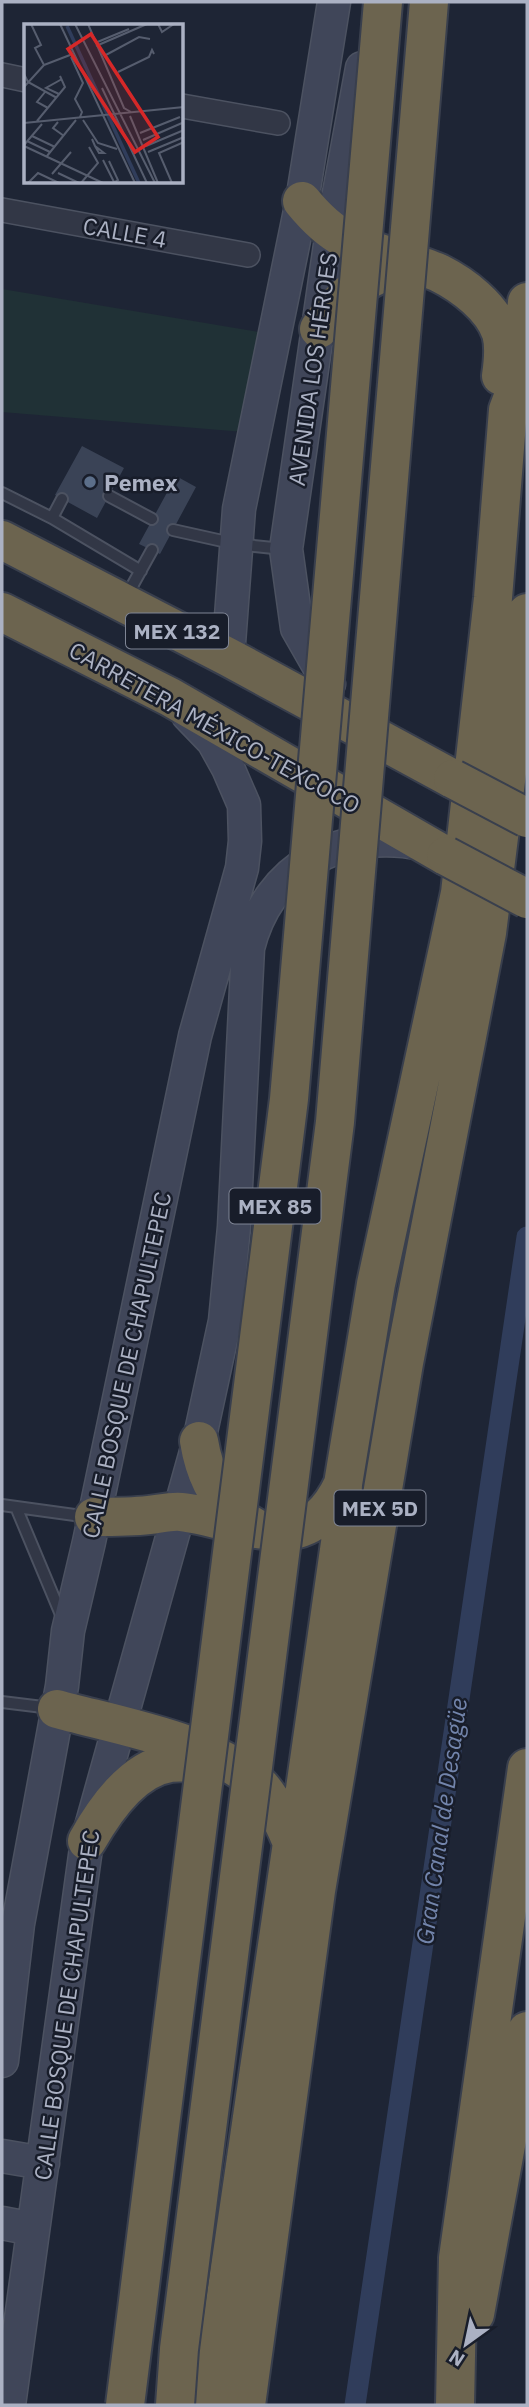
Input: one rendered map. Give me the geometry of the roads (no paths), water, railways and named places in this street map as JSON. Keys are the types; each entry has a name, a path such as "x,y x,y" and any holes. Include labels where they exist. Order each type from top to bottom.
{"highway":[{"name":"MEX 85","path":"125,2405 289,1099 383,2"},
{"name":"MEX 85","path":"175,2405 179,2349 335,1122 429,2"},
{"path":"302,201 332,231 348,241 453,281 480,302 492,316 500,332 503,347 500,384 508,410"},
{"path":"319,329 339,301 367,280 394,270 424,268"},
{"path":"210,2405 292,1843 304,1796 314,1727 341,1536 343,1483 376,1284 460,893 493,598 508,410 519,380 527,302"},
{"name":"MEX 132","path":"2,540 132,587 228,657 527,818"},
{"name":"CARRETERA MÉXICO-TEXCOCO","path":"2,612 170,697 437,851 527,898"},
{"name":"MEX 5D","path":"246,2405 316,1891 404,1363 486,933 527,613"},
{"path":"199,1441 202,1459 217,1493 236,1515 261,1531"},
{"path":"94,1517 179,1511 261,1531 288,1531 312,1521 331,1505 343,1483"},
{"path":"57,1709 176,1741 234,1765 260,1787 281,1814 292,1843"},
{"path":"87,1841 105,1809 127,1787 151,1769 170,1763 234,1765"},
{"path":"457,2405 458,2258 527,1768"},
{"path":"457,2405 527,2031"}],"main road":[{"name":"AVENIDA LOS HÉROES","path":"228,657 239,509 302,201 334,2"},
{"name":"AVENIDA LOS HÉROES","path":"351,725 297,628 286,549 332,231 375,2"},
{"name":"CALLE BOSQUE DE CHAPULTEPEC","path":"2,2061 12,1923 57,1709 68,1631 195,1036 242,868 246,841 244,805 229,768 213,741 170,697"},
{"name":"CALLE BOSQUE DE CHAPULTEPEC","path":"9,2405 87,1841 199,1441 225,1321 234,1227 248,948 259,914 279,885 314,858 357,843 392,840 437,851"},
{"path":"2,2156 43,2163"},
{"path":"2,2223 33,2229"}],"street":[{"path":"2,75 24,80"},
{"path":"184,106 278,123"},
{"name":"CALLE 4","path":"2,210 248,255"}],"lane":[{"path":"2,493 52,519 132,587 152,550"},
{"path":"109,496 152,519"},
{"path":"52,519 62,499"},
{"path":"173,530 236,544 286,549"},
{"path":"2,1505 94,1517"},
{"path":"16,1507 68,1631"},
{"path":"2,1702 57,1709"}],"waterway":[{"name":"Gran Canal de Desagüe","path":"355,2405 527,1237"}],"place":[{"name":"Pemex","path":"90,482"}]}
